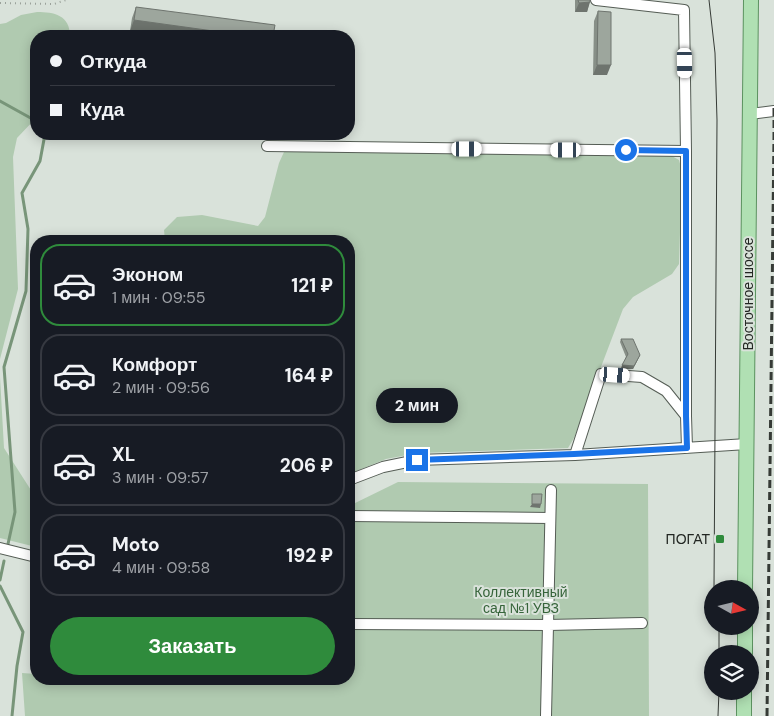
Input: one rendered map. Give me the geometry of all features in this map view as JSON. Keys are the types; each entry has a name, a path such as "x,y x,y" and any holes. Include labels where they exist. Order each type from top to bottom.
{"main road":[{"name":"Восточное шоссе","path":"745,580 751,0"},
{"path":"744,700 744,716"}],"street":[{"path":"596,0 684,10 687,448"},
{"path":"750,114 774,111"},
{"path":"267,146 686,151"},
{"path":"574,454 601,374 642,377 666,391 686,416"},
{"path":"355,478 383,467 417,460 574,454 747,444"},
{"path":"546,716 551,490"},
{"path":"355,516 550,518"},
{"path":"0,548 30,555"},
{"path":"355,624 548,625 642,623"}],"path":[{"path":"0,2 54,4 66,0"}],"green space":[{"path":"37,12 55,14 64,19 69,30 30,30 30,124 17,138 13,157 18,289 0,359 0,24 21,15"},
{"path":"293,150 670,155 679,160 682,171 679,264 672,274 633,297 623,309 574,438 568,448 418,453 386,459 355,472 355,235 164,235 164,230 177,217 202,215 258,226 265,217 279,163 284,152"},
{"path":"0,377 4,448 30,489 30,546 0,538"},
{"name":"Коллективный сад №1 УВЗ","path":"398,482 648,484 649,716 25,716 22,673 30,674 30,685 355,685 355,503"}],"building":[{"path":"578,0 590,0 590,2 579,3"},
{"path":"136,7 275,25 274,30 206,30 134,20"},
{"path":"598,11 611,12 611,65 597,65"},
{"path":"621,339 633,339 640,355 634,366 622,365 628,354"},
{"path":"532,494 542,494 541,504 532,504"}],"waterway":[{"path":"0,101 30,118"},
{"path":"8,544 15,512 4,367 26,291 28,229 22,193 40,161 44,140"},
{"path":"0,580 4,561"},
{"path":"0,586 23,632 17,666 12,716"}],"tram line":[{"path":"709,0 715,53 717,120 714,580"},
{"path":"719,635 719,645"},
{"path":"718,716 719,700"}],"railway":[{"path":"774,108 774,140"},
{"path":"767,716 774,137"}],"place":[{"name":"ПОГАТ","path":"720,539"}],"route":[{"path":"417,460 687,448 686,151 626,150"}]}
